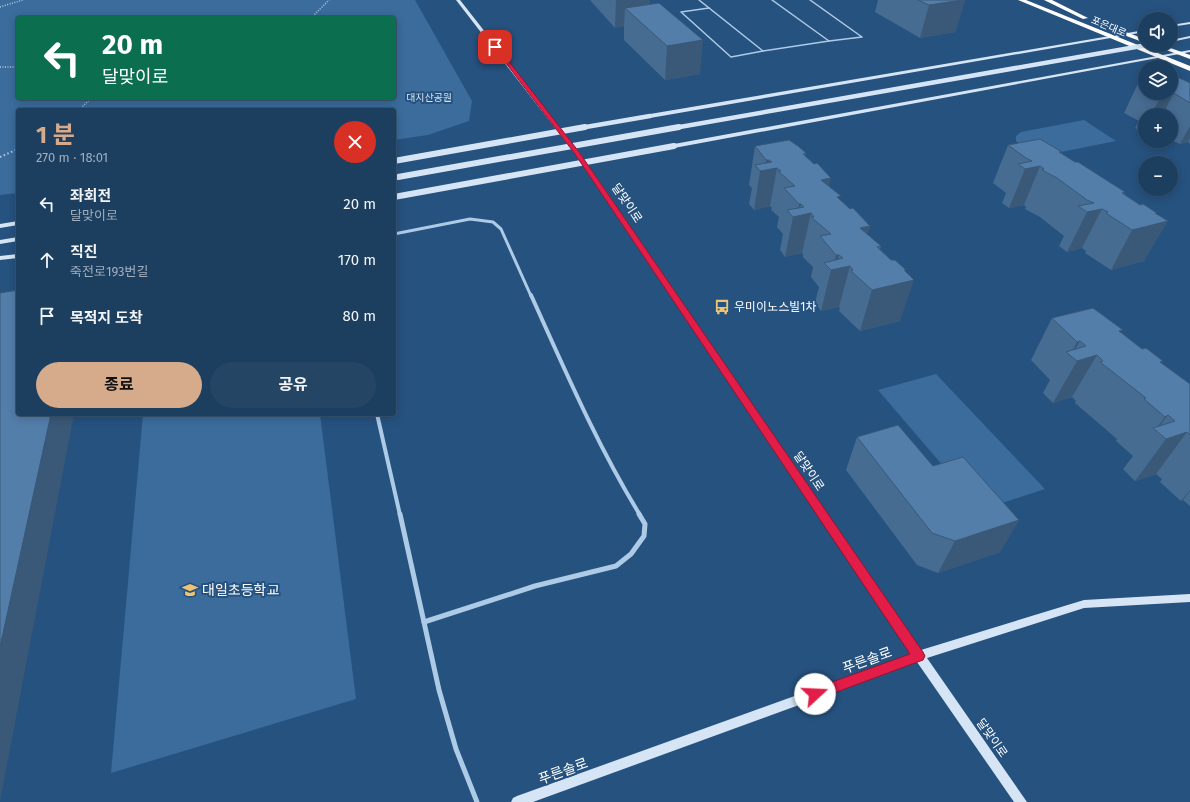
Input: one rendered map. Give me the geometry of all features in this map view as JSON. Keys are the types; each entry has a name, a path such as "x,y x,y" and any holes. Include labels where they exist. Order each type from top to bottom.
{"highway":[{"name":"포은대로","path":"1020,0 1190,69"},
{"name":"포은대로","path":"1047,0 1138,39"},
{"path":"1177,52 1190,57"}],"main road":[{"name":"달맞이로","path":"458,0 577,153 919,656 1022,802"},
{"path":"1178,25 1190,23"},
{"path":"396,161 1138,32"},
{"path":"1178,40 1190,38"},
{"path":"396,177 1138,47"},
{"path":"396,197 1190,51"},
{"path":"0,226 16,223"},
{"path":"0,242 16,239"},
{"path":"0,258 16,256"},
{"name":"푸른솔로","path":"517,802 919,656 1084,604 1190,598"}],"street":[{"path":"396,234 470,219 493,222 501,229 596,438 618,480 645,524 644,536 631,554 616,566 535,586 424,622"},
{"path":"377,416 439,690 456,749 477,802"}],"lane":[{"path":"699,0 763,51"},
{"path":"772,0 829,41"},
{"path":"709,8 681,12 730,57 862,37 810,0"}],"path":[{"path":"0,7 23,0"},
{"path":"313,16 329,0"},
{"path":"0,67 16,67"},
{"path":"81,108 89,100"},
{"path":"0,157 16,150"}],"green space":[{"name":"대지산공원","path":"0,0 415,0 472,101 469,121 428,135 396,140 396,108 16,108 16,193 0,195"},
{"path":"1084,120 1116,141 1056,153 1021,146 1016,141 1016,136 1021,132"},
{"path":"936,374 1045,489 981,510 878,390"},
{"path":"143,416 320,416 356,699 111,773"}],"building":[{"path":"918,0 962,0 929,5"},
{"path":"659,3 703,40 667,46 625,8"},
{"path":"1178,77 1190,83 1190,103 1178,96"},
{"path":"1040,139 1125,192 1122,193 1140,205 1143,204 1168,221 1132,230 1102,209 1087,212 1078,206 1094,203 1087,200 1057,178 1042,170 1044,169 1040,166 1025,169 1018,164 1032,161 1008,145"},
{"path":"789,140 806,153 803,154 814,164 817,163 831,178 821,180 841,196 837,197 850,209 853,208 870,226 860,228 881,246 877,247 891,260 895,260 914,280 872,290 851,271 853,270 850,266 831,270 824,263 843,258 836,255 820,236 831,234 811,217 814,217 811,213 793,217 787,210 804,207 799,204 784,188 795,186 778,171 781,171 777,168 760,171 755,165 772,162 766,160 755,146"},
{"path":"16,290 16,416 51,416 0,647 0,293"},
{"path":"1093,308 1123,330 1119,331 1142,349 1146,348 1163,361 1160,362 1190,384 1190,435 1187,432 1166,439 1153,428 1175,421 1168,415 1165,417 1144,399 1146,398 1100,362 1103,361 1097,355 1077,361 1066,352 1086,346 1080,341 1077,342 1052,318"},
{"path":"898,425 933,466 963,457 1019,520 955,541 932,533 857,437"}],"place":[{"name":"우미이노스빌1차","path":"722,307"},
{"name":"대일초등학교","path":"190,590"}],"route":[{"path":"495,47 577,153 919,656 815,694"}]}
